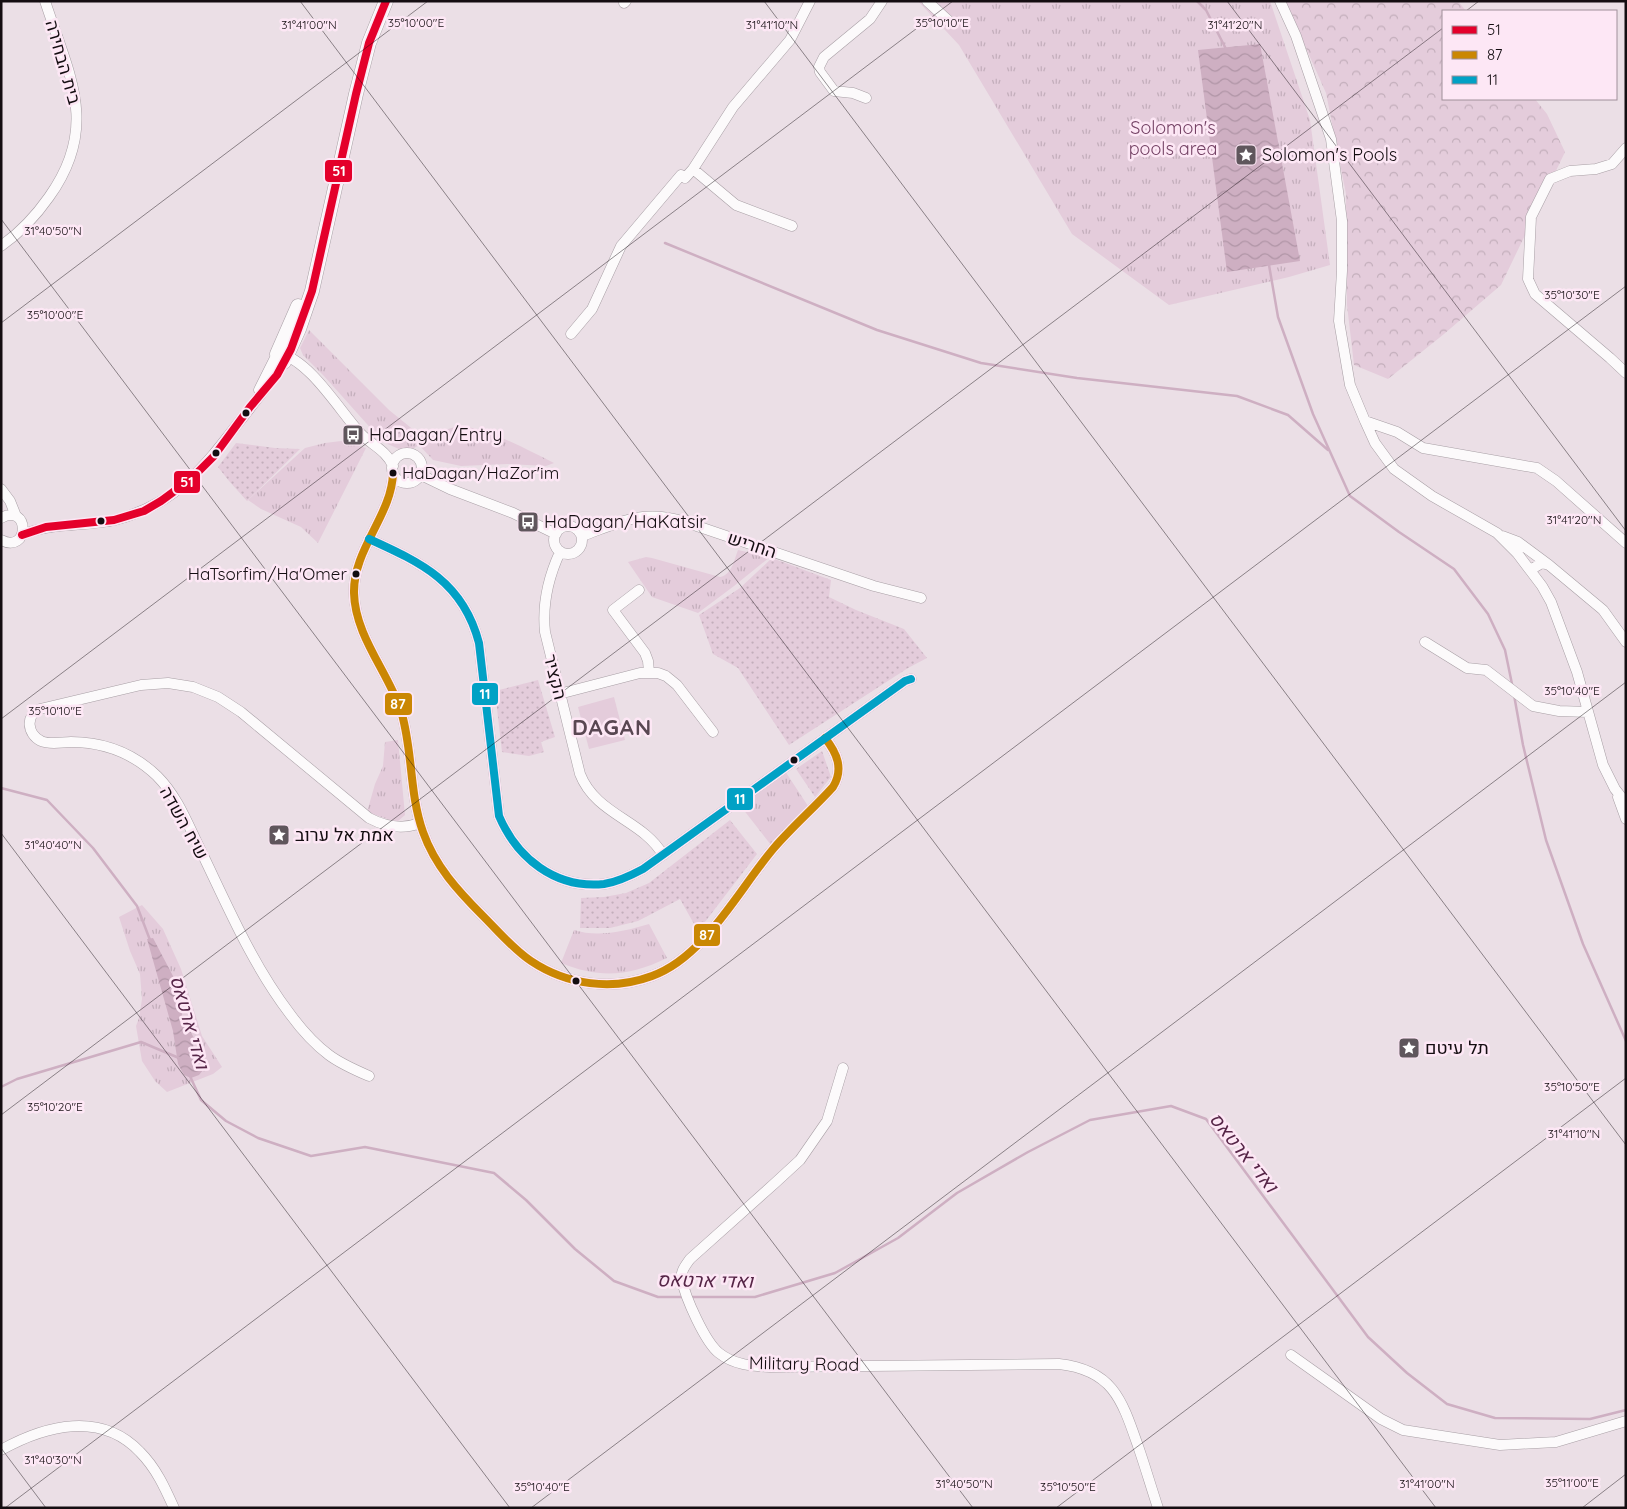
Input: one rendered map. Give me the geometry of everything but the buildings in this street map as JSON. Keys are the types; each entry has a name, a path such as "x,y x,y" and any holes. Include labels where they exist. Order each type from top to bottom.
{"main road":[{"path":"283,357 308,304 356,94 375,26 386,1"},
{"path":"375,26 391,1"}],"street":[{"name":"בית הבחירה","path":"1,246 24,228 55,188 71,158 76,139 75,96 45,1"},
{"path":"571,334 592,309 620,246 681,175 685,178 693,169 733,107 790,40 810,1"},
{"path":"866,98 852,93 834,91 820,72 819,66 824,57 870,19 882,1"},
{"path":"927,1 951,23"},
{"path":"1280,1 1296,36 1331,139 1342,221 1342,271 1338,321 1350,385 1375,443 1394,469 1432,496 1497,533 1518,542 1549,565 1603,610 1626,642"},
{"path":"1626,148 1612,164 1596,169 1570,171 1550,179 1531,217 1528,279 1535,294 1626,373"},
{"path":"693,169 736,205 792,226"},
{"path":"1,540 14,542 22,535 46,527 114,520 144,510 162,501 202,469 250,407 283,357 305,369 329,394 358,431 388,457 399,481 410,483"},
{"path":"1364,421 1397,432 1423,448 1537,468 1556,481 1626,543"},
{"path":"380,450 412,454 419,459 422,468 421,475 416,480 397,489 387,500"},
{"path":"405,454 396,458 387,500 358,565 354,595 356,610 364,633 395,696 402,716 420,823 431,851 454,885 512,946 530,960 550,972 570,980 613,985 634,982 654,976 668,969 692,952 709,934 781,840 833,787 839,775 839,764 825,738"},
{"path":"421,475 450,489 512,513 556,534"},
{"path":"4,492 23,527 22,535"},
{"path":"2,517 7,504 4,492"},
{"path":"2,517 9,515 46,527"},
{"name":"החריש","path":"582,536 636,517 666,517 874,586 921,598"},
{"path":"570,526 576,528 582,536 582,544 577,552 568,554 560,552 554,542 556,534 562,528 570,526"},
{"path":"1497,533 1517,553 1542,586 1551,602 1577,672 1603,765 1615,789 1626,819"},
{"path":"369,539 411,558 436,575 456,594 470,617 475,629 481,657 499,816 506,833 530,862 565,880 584,884 604,884 624,879 643,869 905,681 911,680"},
{"name":"הקציר","path":"560,552 548,581 544,612 546,642 578,770 585,786 596,800 650,838 663,855"},
{"path":"1530,570 1542,563 1549,565"},
{"path":"639,590 613,610 646,655 649,672"},
{"path":"1425,642 1468,668 1486,670 1533,706 1559,711 1588,712"},
{"path":"559,694 649,672 662,674 674,682 713,732"},
{"name":"שיח השדה","path":"369,1076 342,1064 320,1047 302,1029 274,992 248,949 180,809 159,778 139,762 116,749 87,743 43,742 32,731 30,719 40,709 141,685 168,683 193,688 218,697 241,712 369,818 385,825 396,827 408,827 420,823"},
{"path":"1615,789 1626,803"},
{"name":"Military Road","path":"843,1068 827,1121 800,1160 690,1259 682,1270 681,1280 698,1322 717,1352 730,1360 747,1366 1059,1364 1076,1366 1090,1371 1103,1379 1120,1399 1158,1508"},
{"path":"1291,1355 1381,1419 1402,1430 1500,1445 1556,1442 1626,1421"},
{"path":"1,1450 35,1434 76,1425 94,1427 113,1433 130,1442 141,1453 162,1482 174,1508"}],"green space":[{"name":"Solomon's pools area","path":"918,1 1270,1 1310,120 1330,265 1289,277 1169,305 1072,234 959,45"},
{"path":"1285,1 1458,1 1465,10 1442,10 1442,100 1536,100 1547,114 1565,152 1501,285 1388,379 1354,365 1347,305 1346,194 1326,93"},
{"path":"309,330 389,410 426,440 455,427 478,429 505,439 554,463 546,466 508,464 461,466 433,460 419,445 411,450 399,449 383,442 303,355 300,348"},
{"path":"341,441 366,448 318,543 301,527 261,509 248,500 305,448"},
{"path":"236,443 300,449 247,501 218,467"},
{"path":"738,550 770,557 698,613 652,597 628,562 646,557 720,577 730,570"},
{"path":"772,558 831,580 829,597 904,629 927,658 908,668 789,745 738,668 713,654 699,615 740,588"},
{"path":"538,680 555,737 541,742 544,752 529,756 502,752 495,691"},
{"path":"614,697 625,740 589,749 578,707"},
{"path":"398,740 405,815 398,821 367,812 375,784 383,766 385,742"},
{"path":"822,751 831,777 815,797 796,769"},
{"path":"785,771 808,806 771,845 739,804"},
{"path":"730,820 757,854 698,931 680,899 638,921 610,928 580,928 581,898 604,897 626,893 649,883"},
{"path":"142,905 163,929 181,969 202,1036 222,1067 213,1074 167,1092 155,1081 142,1061 136,1026 142,999 140,974 119,917"},
{"path":"649,924 667,958 640,969 615,973 589,972 561,963 574,930 602,933 621,931"}],"water":[{"name":"Solomon's Pools","path":"1260,44 1300,261 1227,272 1198,50"},
{"path":"153,938 183,995 182,1016 194,1038 193,1048 203,1063 203,1070 199,1075 191,1078 184,1075 178,1064 173,1031 147,939"}],"waterway":[{"path":"1197,1 1206,10 1226,49"},
{"path":"665,243 877,330 981,363 1077,378 1237,396 1288,415 1328,450"},
{"path":"1269,265 1278,317 1313,414 1350,496 1454,569 1488,614 1505,650 1512,684"},
{"path":"1514,695 1523,745 1546,840 1583,944 1626,1041"},
{"name":"ואדי ארטאס","path":"1,788 47,800 93,848 137,906 150,940"},
{"path":"1,1087 17,1079 141,1042 179,1058"},
{"name":"ואדי ארטאס","path":"189,1074 201,1100 226,1121 258,1138 311,1156 365,1147 494,1173 526,1200 575,1249 614,1281 658,1297 683,1297"},
{"name":"ואדי ארטאס","path":"691,1297 755,1297 835,1273 898,1238 957,1193 1028,1152 1090,1120 1171,1106 1206,1119 1368,1337 1407,1373 1447,1404 1495,1418 1590,1419 1626,1410"}],"transit line":[{"name":"51","path":"22,535 46,527 114,520 144,511 161,501 191,479 214,456 250,407 277,375 291,349 312,291 369,43 386,1"},
{"name":"87","path":"393,473 386,503 355,577 354,593 360,624 401,711 408,741 415,802 423,832 434,856 465,897 512,945 531,961 559,976 590,983 606,984 637,981 671,967 705,938 774,848 833,787 838,774 838,761 833,749 825,738"},
{"name":"11","path":"369,539 423,566 438,577 463,604 479,643 499,816 516,845 527,857 540,868 554,876 569,881 586,884 604,884 614,882 643,869 905,681 911,679"}],"place":[{"name":"Solomon's Pools","path":"1246,155"},
{"name":"HaDagan/Entry","path":"353,435"},
{"name":"HaDagan/HaZor'im","path":"393,473"},
{"name":"HaDagan/HaKatsir","path":"528,522"},
{"name":"HaTsorfim/Ha'Omer","path":"356,574"},
{"name":"אמת אל ערוב","path":"279,835"},
{"name":"תל עיטם","path":"1409,1048"}],"district":[{"name":"DAGAN","path":"612,727"}]}
